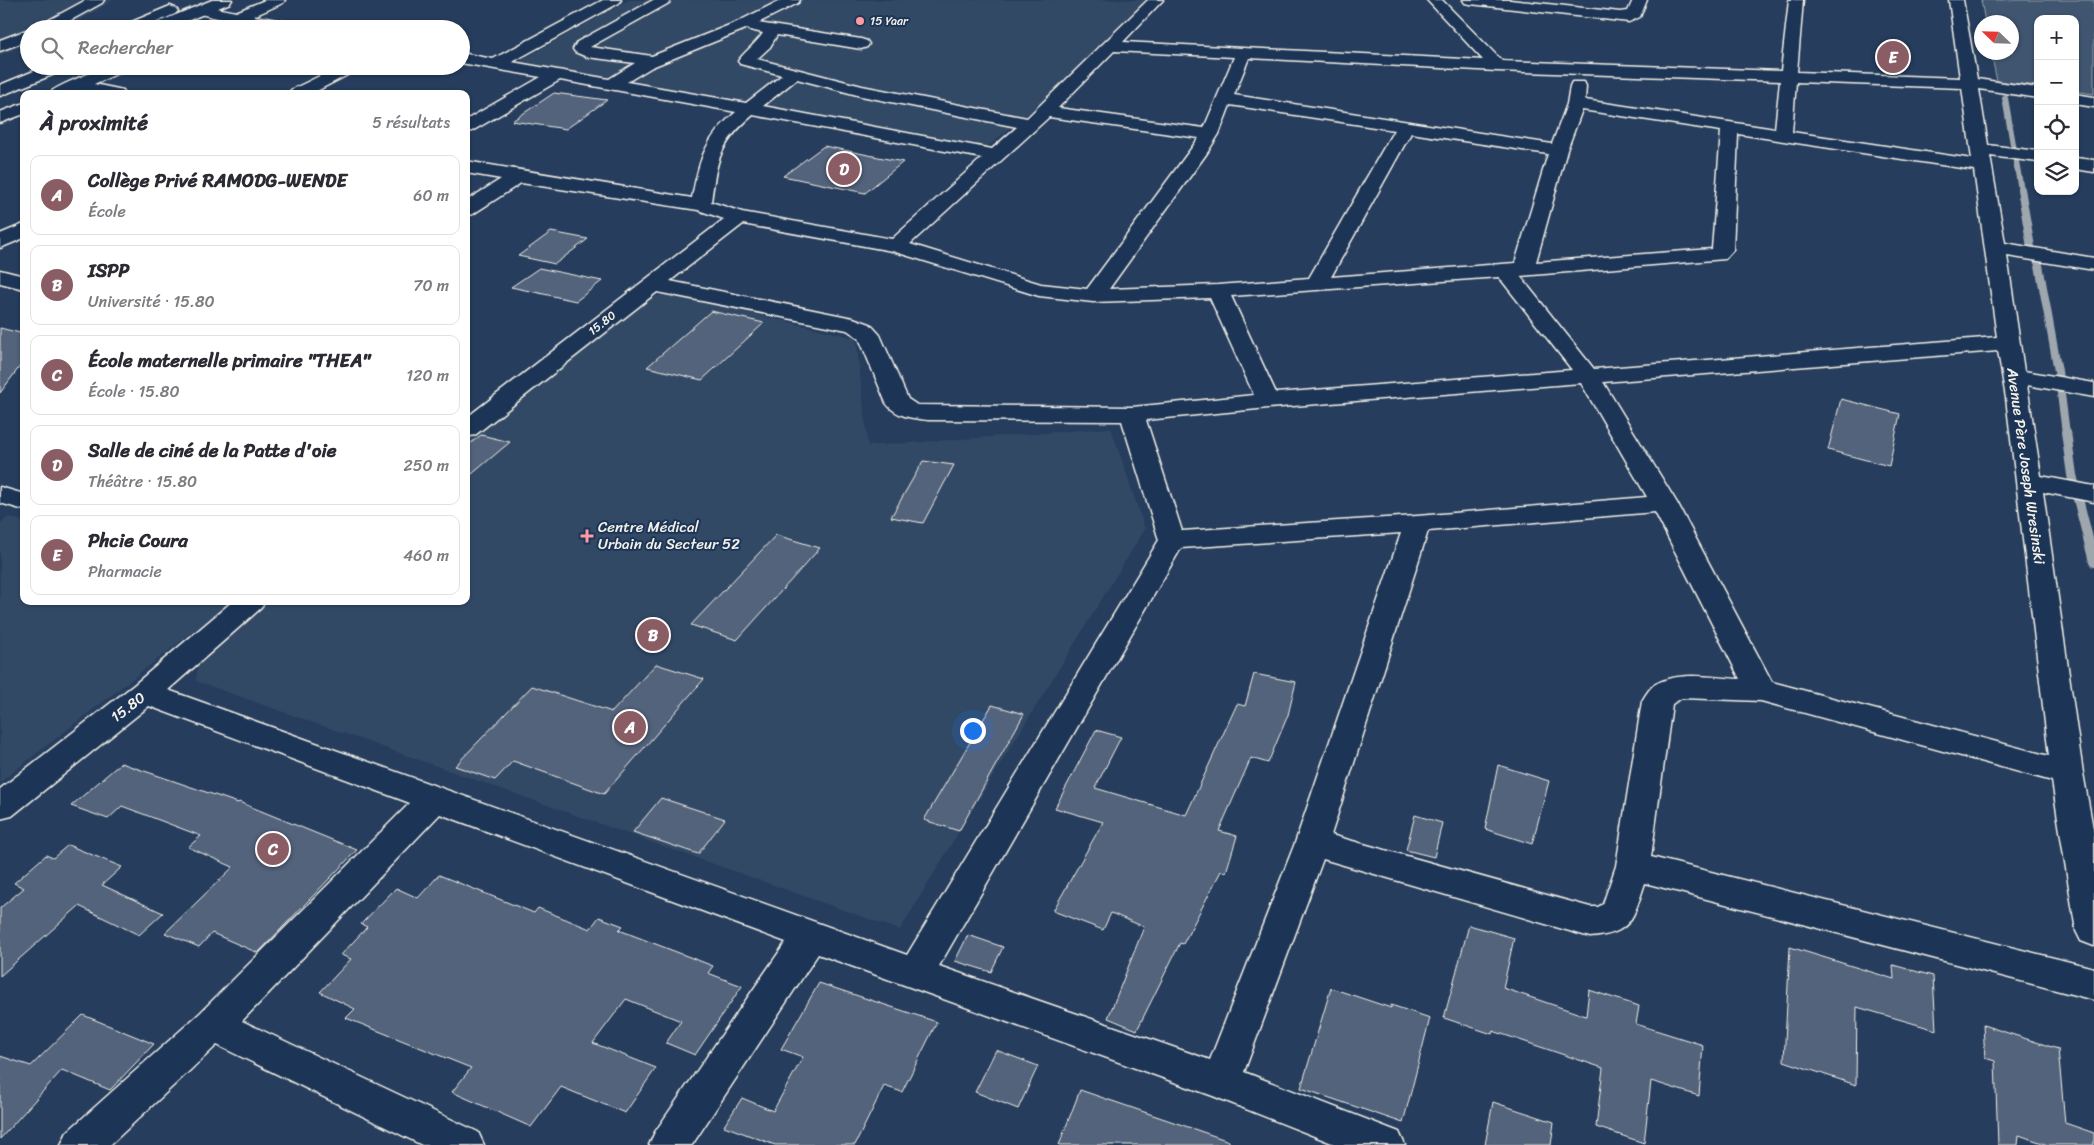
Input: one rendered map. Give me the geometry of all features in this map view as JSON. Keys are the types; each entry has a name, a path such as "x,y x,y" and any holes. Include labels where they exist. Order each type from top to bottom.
{"main road":[{"path":"60,20 97,0"},
{"path":"154,20 199,5 225,0"},
{"path":"230,20 278,0"},
{"path":"496,64 614,0"},
{"path":"654,61 587,52 581,49 583,45 605,32 664,0"},
{"path":"612,84 654,61 742,25 794,0"},
{"path":"896,246 1045,111 1156,0"},
{"path":"1434,0 1497,66"},
{"path":"1470,0 1620,17 1629,17 1635,14 1640,0"},
{"path":"1783,135 1796,0"},
{"name":"Avenue Père Joseph Wresinski","path":"1956,0 1971,83 1989,156 1996,248 2013,376 2018,398 2028,481 2034,510 2067,773 2091,896 2094,931"},
{"path":"171,20 199,5 253,20"},
{"path":"742,25 861,44"},
{"path":"773,30 764,44 746,61 860,91 1030,124"},
{"path":"0,46 20,38"},
{"path":"1112,46 1580,70 1971,83 2034,92"},
{"path":"1092,296 1210,134 1243,54"},
{"path":"470,60 995,155"},
{"path":"1514,271 1576,104 1580,70"},
{"path":"0,81 20,72"},
{"path":"701,205 707,168 714,147 728,129 795,73"},
{"path":"0,91 39,75"},
{"path":"66,90 101,75"},
{"path":"305,90 335,75"},
{"path":"470,125 557,75"},
{"path":"76,86 97,90"},
{"path":"1224,99 1558,150"},
{"path":"2079,100 2094,102"},
{"path":"1576,104 1783,135 1989,156 2032,156"},
{"path":"0,118 20,110"},
{"path":"1045,111 1210,134"},
{"path":"1317,283 1404,127"},
{"path":"470,168 517,177 608,189 701,205 739,217 896,246 1039,290 1092,296 1218,291 1718,255 1722,250 1730,127"},
{"path":"2079,164 2094,166"},
{"path":"470,207 517,177"},
{"name":"15.80","path":"470,423 477,410 651,284 739,217"},
{"path":"0,242 20,232"},
{"path":"1996,248 2094,264"},
{"path":"1514,271 1589,377 1664,503 1761,690"},
{"path":"0,276 20,282"},
{"path":"651,284 853,325 862,329 868,335 898,403 911,411 928,413 1132,414 1268,401 2009,343"},
{"path":"1218,291 1268,401"},
{"path":"2013,376 2084,389"},
{"path":"916,973 1172,540 1132,414"},
{"path":"2028,481 2093,494"},
{"path":"1172,540 1417,524 1664,503"},
{"path":"1221,1081 1312,843 1417,524"},
{"name":"15.80","path":"0,807 145,693 246,605"},
{"path":"1312,843 1590,922 1604,921 1617,913 1633,866 1657,701 1664,692 1680,687 1761,690 2067,773"},
{"path":"145,693 810,936 1221,1081 1385,1145"},
{"path":"81,1145 213,1025 435,798"},
{"path":"1633,866 2094,984"},
{"path":"669,1145 810,936"},
{"path":"213,1025 464,1145"}],"shaded area":[{"path":"0,0 113,0 80,20 20,20 20,47 0,55"},
{"path":"629,0 1149,0 1108,48 987,147 518,62"},
{"path":"1981,0 2094,0 2094,94 2079,92 2079,15 2034,15 2034,86 1997,81 1992,60 2019,60 2019,15 1984,15"},
{"path":"668,294 856,338 868,446 1111,428 1145,529 900,930 196,681 199,659 261,605 470,605 470,437 643,299"},
{"path":"9,517 20,521 20,605 227,605 0,782 0,523"}],"building":[{"path":"554,93 607,100 566,129 512,121"},
{"path":"824,146 903,162 865,193 783,176"},
{"path":"551,232 588,239 555,264 518,256"},
{"path":"539,268 602,281 576,301 511,287"},
{"path":"711,311 764,323 702,380 647,367"},
{"path":"0,328 20,333 20,366 0,393"},
{"path":"1841,399 1900,414 1889,466 1828,450"},
{"path":"481,435 510,442 470,476 470,444"},
{"path":"923,461 954,465 923,523 891,517"},
{"path":"776,535 820,548 737,640 691,625"},
{"path":"656,664 704,679 604,794 513,761 495,780 455,766 532,686 612,712"},
{"path":"1254,674 1296,682 1288,715 1268,763 1251,758 1219,831 1237,836 1226,872 1221,871 1183,944 1180,943 1137,1030 1108,1018 1144,927 1111,913 1103,930 1053,911 1103,822 1055,808 1096,730 1121,737 1095,788 1186,815 1237,704 1245,706"},
{"path":"992,705 1024,714 959,831 924,820"},
{"path":"121,763 239,802 357,850 258,953 212,933 199,947 165,933 233,867 188,847 201,836 122,806 108,819 71,806"},
{"path":"1498,765 1549,781 1532,844 1485,829"},
{"path":"661,798 725,819 698,854 633,832"},
{"path":"1415,815 1442,823 1434,857 1406,850"},
{"path":"68,845 122,867 102,885 163,913 139,935 79,906 0,976 0,908 24,888 14,883 46,855 53,858"},
{"path":"439,875 534,913 538,908 590,929 599,917 623,926 619,930 713,966 708,973 742,986 695,1055 666,1043 681,1021 626,999 593,1043 656,1068 625,1113 561,1087 531,1127 452,1092 471,1068 346,1018 355,1009 320,992 351,959 341,955 367,927 361,924 396,888 418,898"},
{"path":"1469,925 1514,938 1503,988 1586,1016 1589,990 1639,1006 1636,1024 1703,1045 1699,1096 1651,1081 1644,1143 1596,1127 1603,1068 1493,1031 1492,1034 1444,1018"},
{"path":"968,935 1003,947 991,972 955,961"},
{"path":"1790,947 1894,979 1893,965 1933,976 1936,1030 1857,1007 1856,1085 1784,1061"},
{"path":"819,983 937,1022 902,1092 884,1086 855,1145 775,1145 724,1126 742,1098 773,1111 803,1057 781,1049"},
{"path":"1331,988 1391,1008 1391,1005 1430,1018 1403,1123 1301,1088"},
{"path":"83,1015 154,1044 110,1090 62,1070 0,1139 0,1056 31,1066"},
{"path":"1983,1025 2058,1049 2065,1123 2094,1133 2094,1145 2048,1145 2019,1135 2018,1145 1998,1145 1995,1061 1985,1058"},
{"path":"996,1050 1038,1066 1018,1109 975,1092"},
{"path":"1080,1090 1229,1141 1229,1145 1059,1145"},
{"path":"1493,1102 1554,1122 1551,1145 1485,1145"}],"waterway":[{"path":"2005,98 2021,190"},
{"path":"2021,189 2031,247 2039,265 2058,371 2066,433"},
{"path":"2066,432 2072,475 2094,562"}],"place":[{"name":"15 Yaar","path":"860,21"},
{"name":"Phcie Coura","path":"1893,57"},
{"name":"Salle de ciné de la Patte d'oie","path":"844,169"},
{"name":"Centre Médical Urbain du Secteur 52","path":"587,536"},
{"name":"ISPP","path":"653,635"},
{"name":"Collège Privé RAMODG-WENDE","path":"630,727"},
{"name":"École maternelle primaire \"THEA\"","path":"273,849"}]}
